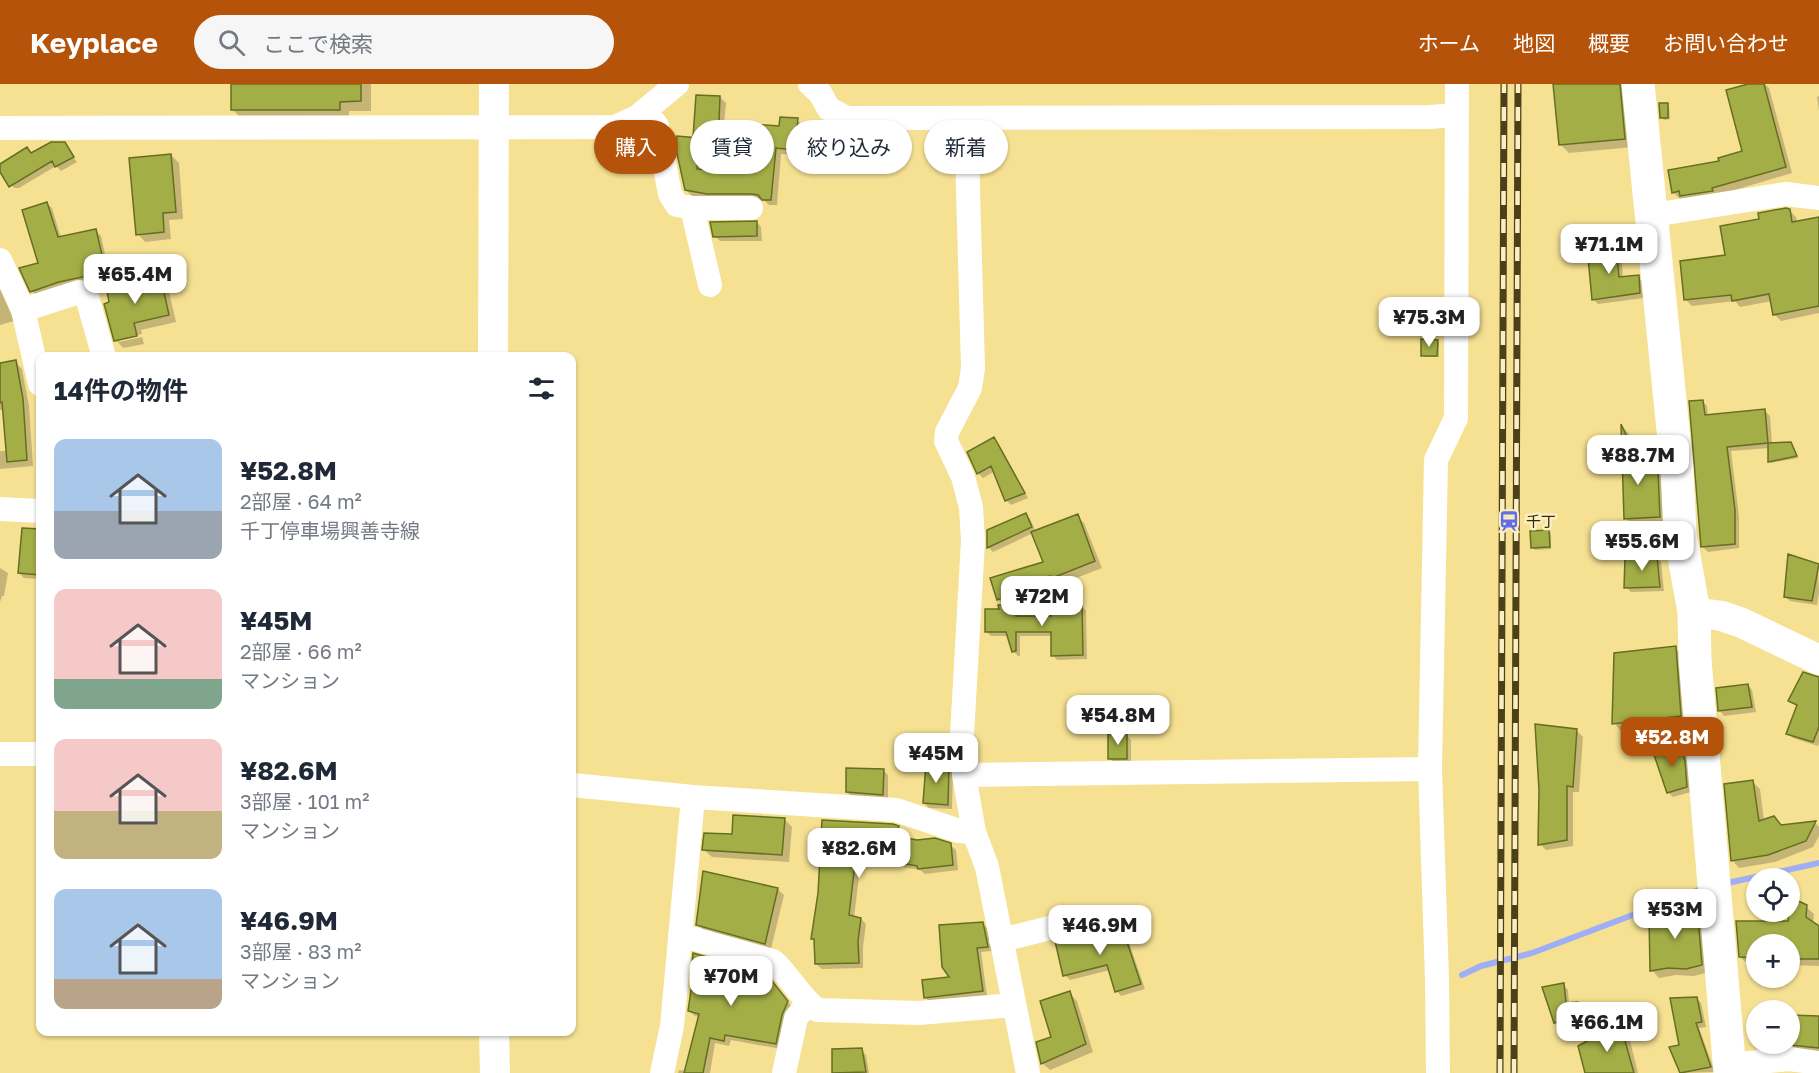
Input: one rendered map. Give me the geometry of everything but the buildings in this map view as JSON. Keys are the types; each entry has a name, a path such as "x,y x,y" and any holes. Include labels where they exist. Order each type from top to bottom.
{"main road":[{"path":"1638,84 1677,469 1680,534 1694,612 1695,660 1730,1069"}],"street":[{"path":"493,352 494,84"},
{"path":"0,128 615,127 637,117 677,84"},
{"path":"810,84 820,93 829,109 847,118 1456,115"},
{"path":"1438,1073 1430,769 1436,459 1456,418 1457,84"},
{"path":"645,111 657,126 670,194 677,205 692,208 751,208"},
{"path":"966,118 973,368 970,388 947,432 946,441 963,477 971,507 974,541 962,735 964,775 974,832 987,867 1028,1073"},
{"path":"1653,215 1786,194 1819,198"},
{"path":"692,208 710,285"},
{"path":"0,260 23,310 36,367"},
{"path":"23,310 79,292 83,293 87,297 103,352"},
{"path":"0,509 36,511"},
{"path":"1615,536 1680,534"},
{"path":"1694,612 1722,616 1742,623 1819,660"},
{"path":"0,754 36,754"},
{"path":"964,775 1430,769"},
{"path":"576,785 693,797 896,810 959,831 974,832"},
{"path":"662,1073 672,1026 693,797"},
{"path":"1001,940 1094,917"},
{"path":"680,935 772,961 781,968 808,1003 817,1010 919,1013 1014,1005"},
{"path":"783,1073 796,1018 808,1003"},
{"path":"494,1036 495,1073"},
{"path":"1730,1069 1789,1059 1819,1063"}],"waterway":[{"path":"1723,884 1819,863"},
{"path":"1462,975 1481,966 1532,953 1704,888"}],"railway":[{"path":"1500,1073 1504,84"},
{"path":"1514,1073 1518,84"}],"place":[{"name":"千丁","path":"1509,521"}]}
